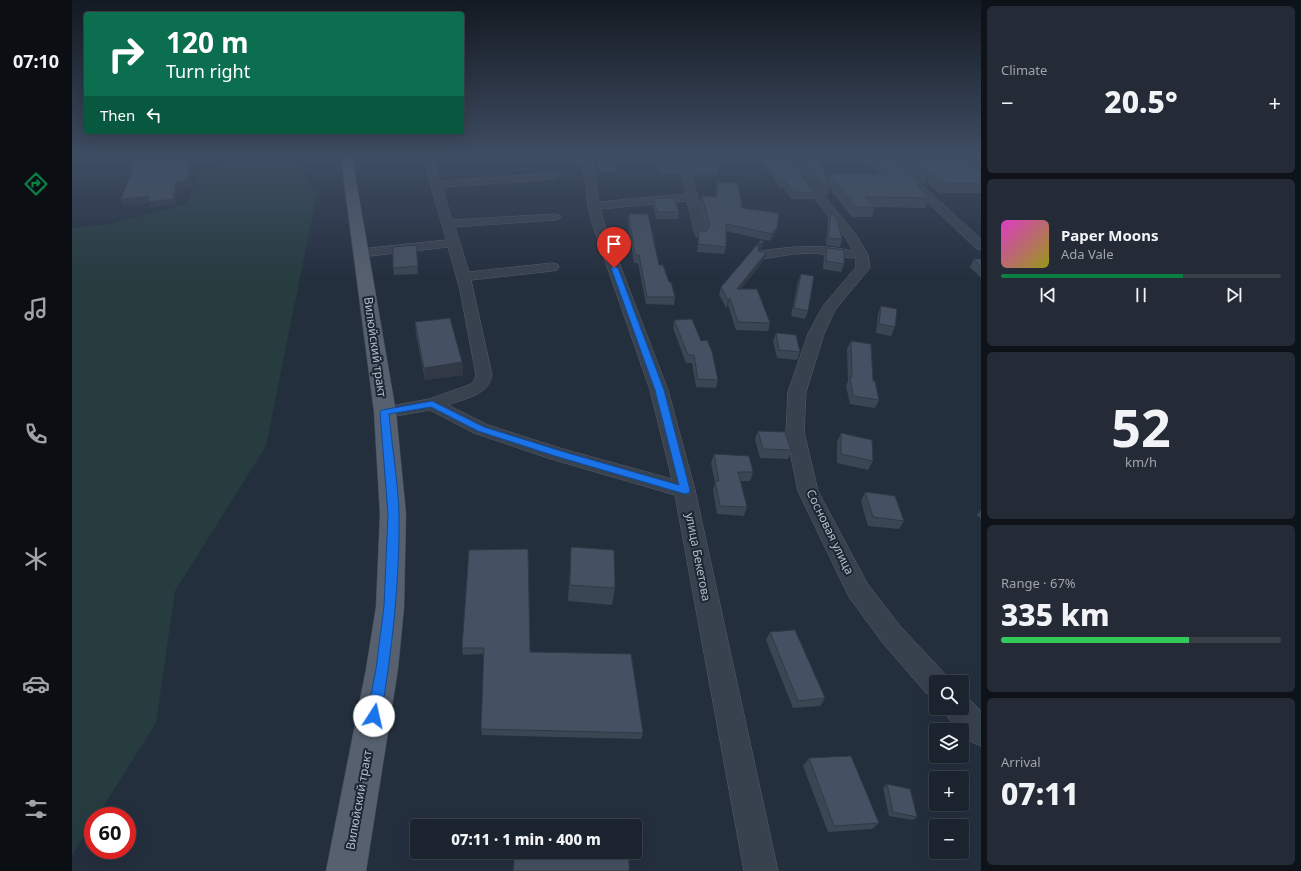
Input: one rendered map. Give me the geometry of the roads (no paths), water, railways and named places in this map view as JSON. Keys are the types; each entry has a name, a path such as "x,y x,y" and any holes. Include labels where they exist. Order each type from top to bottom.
{"main road":[{"name":"Вилюйский тракт","path":"346,871 382,669 390,606 394,514 385,412 352,198"}],"street":[{"path":"385,412 432,404 475,389 482,383 484,375 479,343 464,277 440,198"},
{"name":"улица Бекетова","path":"593,198 599,226 659,390 685,490 761,871"},
{"path":"594,206 675,198"},
{"path":"691,198 701,234"},
{"path":"820,198 853,239 862,255"},
{"path":"929,198 981,246"},
{"path":"449,224 555,217"},
{"path":"361,253 453,243"},
{"path":"762,255 793,250 814,250 862,255"},
{"name":"Сосновая улица","path":"862,255 863,268 828,309 816,334 797,392 795,432 808,491 858,590 891,634 929,676"},
{"path":"464,277 552,267"},
{"path":"432,404 481,429 558,454 685,490"},
{"path":"965,715 981,732"}]}
